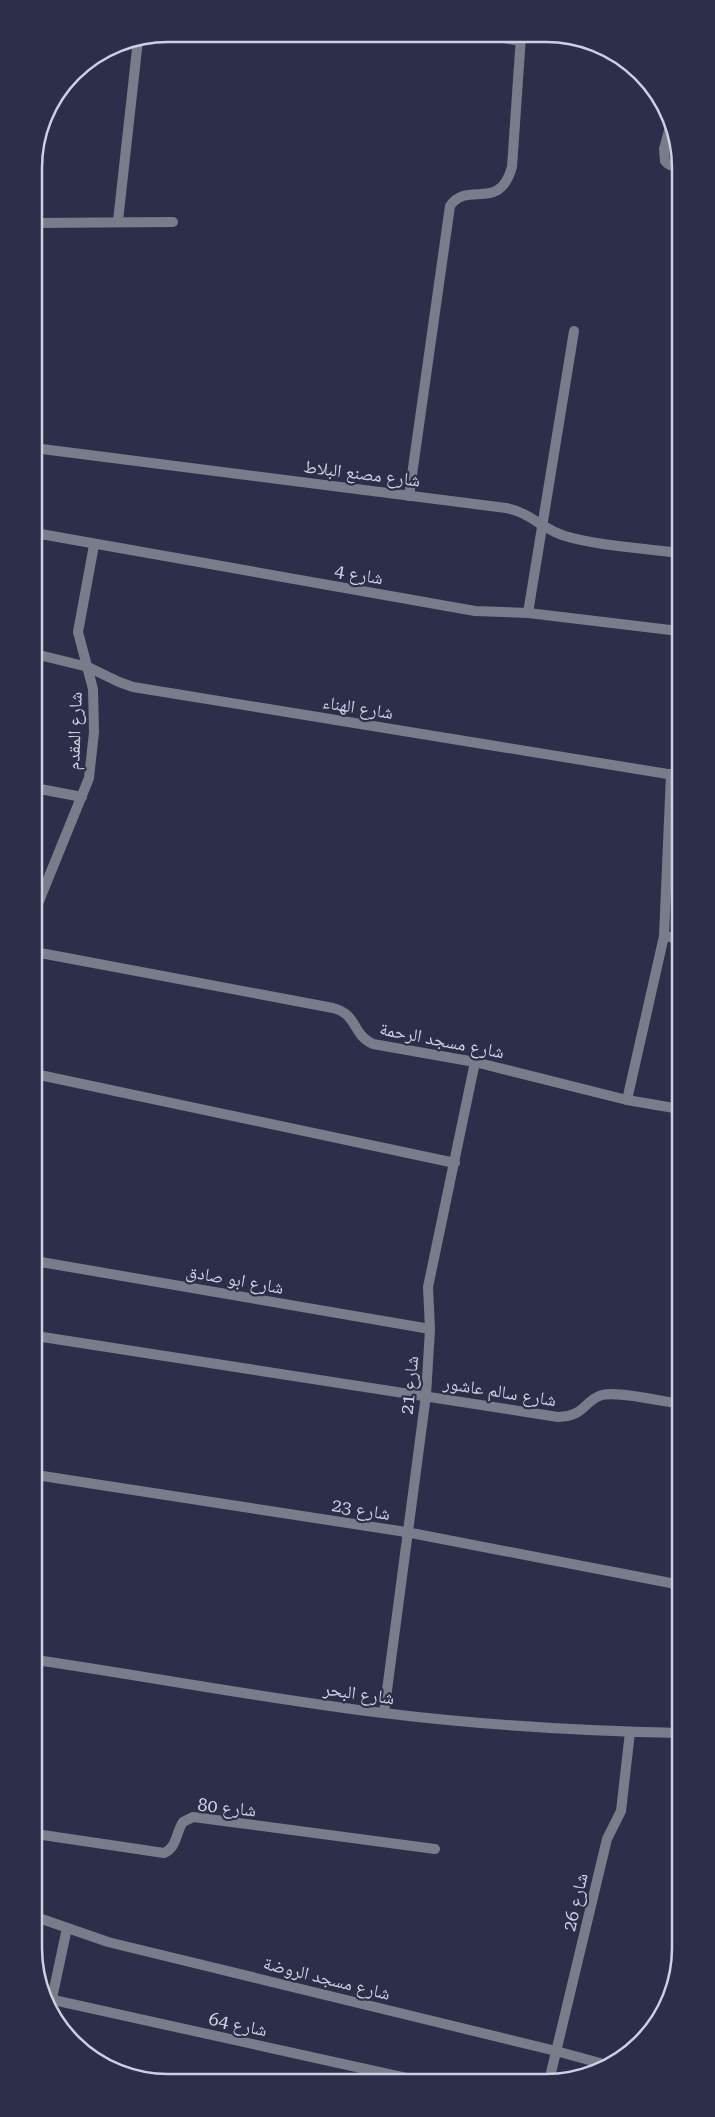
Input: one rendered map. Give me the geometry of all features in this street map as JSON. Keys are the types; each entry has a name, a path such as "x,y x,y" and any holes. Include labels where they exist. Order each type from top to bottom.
{"street":[{"path":"409,496 450,206 460,196 496,192 505,185 509,177 512,167 521,42"},
{"path":"118,221 137,47"},
{"path":"668,135 664,149 665,161 672,167"},
{"path":"43,223 173,222"},
{"path":"528,613 574,332"},
{"name":"شارع مصنع البلاط","path":"43,449 517,510 558,534 672,552"},
{"name":"شارع 4","path":"43,535 475,611 528,613 672,630"},
{"name":"شارع المقدم","path":"43,893 89,778 94,732 93,689 78,632 94,545"},
{"name":"شارع الهناء","path":"43,656 88,667 133,687 672,775"},
{"path":"43,789 82,797"},
{"path":"627,1100 664,936 672,819"},
{"path":"664,936 672,938"},
{"name":"شارع مسجد الرحمة","path":"43,953 333,1008 348,1014 359,1035 365,1041 373,1044 475,1062 627,1100 672,1108"},
{"name":"شارع 21","path":"384,1713 406,1532 426,1396 430,1329 428,1287 475,1062"},
{"path":"42,1076 455,1163"},
{"name":"شارع ابو صادق","path":"42,1262 430,1329"},
{"name":"شارع سالم عاشور","path":"42,1337 558,1418 578,1414 591,1401 604,1395 672,1403"},
{"name":"شارع 23","path":"42,1476 406,1532 672,1583"},
{"name":"شارع البحر","path":"42,1661 384,1713 630,1732 672,1733"},
{"name":"شارع 26","path":"551,2074 606,1838 621,1811 630,1732"},
{"name":"شارع 80","path":"42,1835 164,1853 170,1851 173,1847 183,1822 193,1817 435,1849"},
{"name":"شارع مسجد الروضة","path":"42,1919 108,1942 600,2063"},
{"path":"52,1997 67,1928"},
{"name":"شارع 64","path":"54,2002 388,2074"}]}
